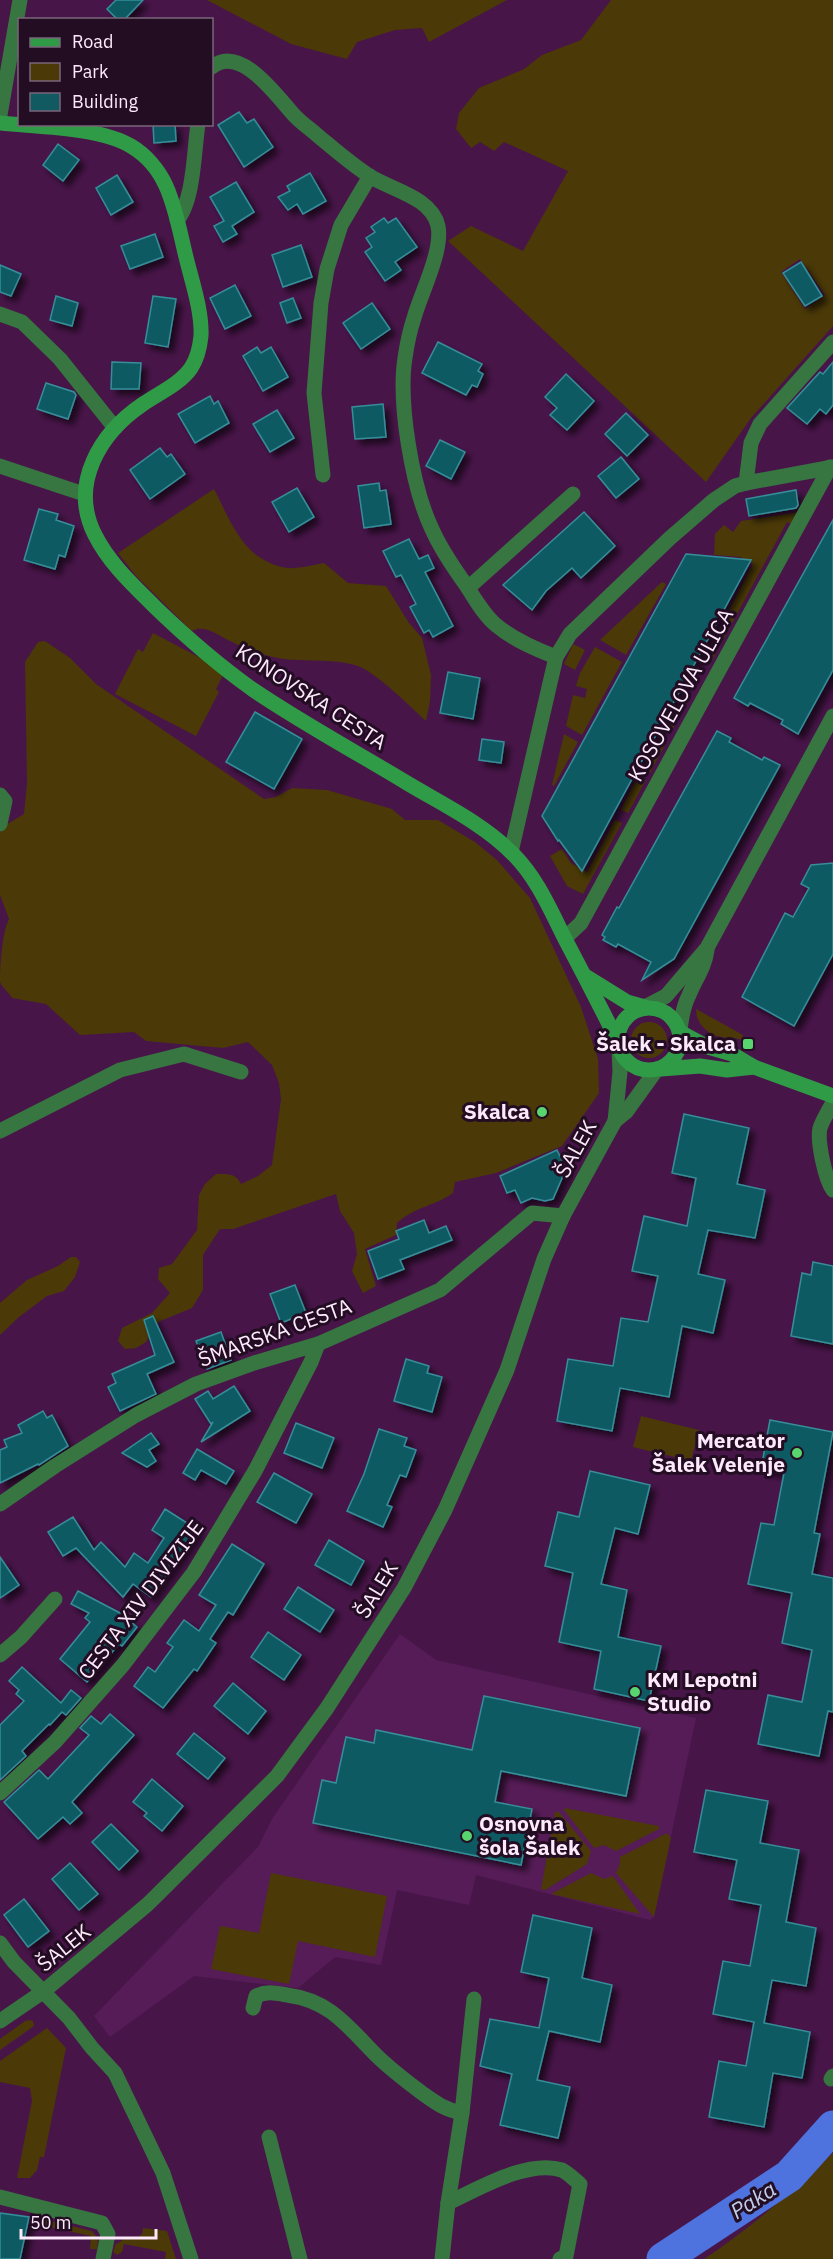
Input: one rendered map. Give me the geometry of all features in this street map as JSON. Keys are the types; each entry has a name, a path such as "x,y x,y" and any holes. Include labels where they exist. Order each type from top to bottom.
{"street":[{"path":"0,115 20,0"},
{"path":"213,66 226,61 237,62 252,71 296,117 370,176 421,202 434,214 439,239 414,319 405,358 403,383 412,458 421,502 430,527 444,554 495,624 519,640 556,657"},
{"name":"KONOVSKA CESTA","path":"0,123 18,125"},
{"name":"KONOVSKA CESTA","path":"28,126 101,134 129,145 143,155 157,170 166,186 177,220 198,307 201,333 199,351 191,368 115,428 100,445 93,459 84,494 87,515 95,535 109,558 136,589 189,640 252,688 447,807 511,852 539,887 618,1045"},
{"path":"177,220 184,212 188,197 198,126"},
{"path":"323,475 314,393 321,303 327,269 341,225 370,176"},
{"path":"0,314 22,322 60,358 115,428"},
{"path":"746,483 751,443 760,424 833,342"},
{"path":"0,466 84,494"},
{"name":"KOSOVELOVA ULICA","path":"511,852 556,657 570,634 670,538 714,500 735,486 831,467"},
{"name":"KOSOVELOVA ULICA","path":"565,938 581,923 831,467"},
{"path":"468,588 573,494"},
{"path":"615,1121 620,1072 618,1045 622,1022 636,1010 666,996 707,948 833,716"},
{"path":"0,795 5,801 0,824"},
{"path":"615,1121 626,1112 657,1069 673,1059 678,1051 681,1015 705,963 707,948"},
{"path":"585,976 627,1002 663,1010 677,1023 680,1032 708,1047 732,1054 754,1067 833,1096"},
{"path":"618,1045 630,1064 639,1069 700,1066 727,1070 754,1067"},
{"path":"0,1131 120,1070 173,1056 184,1054 241,1072"},
{"path":"833,1102 819,1130 823,1163 828,1184 833,1190"},
{"name":"ŠALEK","path":"0,2021 44,1992 148,1904 277,1776 327,1708 404,1588 446,1510 507,1370 544,1259 563,1216 615,1121"},
{"name":"ŠMARSKA CESTA","path":"0,1504 136,1415 196,1384 254,1363 318,1344 440,1290 532,1213 563,1216"},
{"name":"CESTA XIV DIVIZIJE","path":"0,1793 55,1742 123,1665 194,1572 255,1471 318,1344"},
{"path":"0,1655 21,1637 55,1599"},
{"path":"0,1943 22,1971 69,2018 115,2073 163,2173 191,2259"},
{"path":"253,2008 256,1996 266,1992 294,1996 322,2005 345,2021 377,2056 406,2081 446,2110 462,2113"},
{"path":"442,2259 462,2113 474,1999"},
{"path":"269,2137 300,2259"},
{"path":"448,2203 511,2175 537,2168 563,2170 580,2184 566,2256 560,2259"},
{"path":"0,2197 102,2223 108,2234 103,2259"}],"shaded area":[{"name":"Osnovna šola Šalek","path":"400,1634 436,1660 696,1718 654,1917 650,1920 476,1875 469,1905 397,1890 381,1965 335,1957 298,1988 194,1976 110,2037 94,2016 258,1847 272,1819"}],"green space":[{"path":"207,0 507,0 429,42 422,28 395,30 357,42 347,59 291,44"},
{"path":"611,0 833,0 833,326 751,418 706,482 448,241 471,226 523,251 568,171 504,142 494,151 480,142 471,148 456,129 459,113 479,88 524,69 542,55 581,40","holes":["800,259 825,295 805,309 781,272"]},
{"path":"214,489 241,539 260,558 287,568 324,563 348,583 386,586 409,623 422,638 431,675 430,701 426,721 382,681 355,665 334,661 291,660 273,657 246,649 211,631 197,629 192,631 136,576 118,553"},
{"path":"801,512 793,525 787,522 711,662 704,658 753,564 740,557 714,555 715,534 724,525 733,532 741,521"},
{"path":"662,582 666,584 626,655 600,640"},
{"path":"153,633 225,671 216,689 219,692 196,736 115,694 138,649 143,652"},
{"path":"45,641 70,658 96,684 264,799 276,797 292,788 327,790 392,809 405,820 438,820 475,842 497,860 530,898 581,1007 598,1059 599,1093 562,1146 496,1173 455,1182 453,1193 404,1218 397,1223 396,1235 365,1249 376,1286 363,1293 352,1271 357,1254 354,1233 340,1211 336,1194 233,1229 220,1229 203,1255 203,1290 192,1308 158,1322 146,1342 136,1348 125,1349 118,1341 122,1328 152,1313 170,1293 158,1279 159,1268 172,1264 197,1230 199,1195 205,1184 216,1174 228,1174 234,1176 241,1184 258,1176 272,1165 281,1099 279,1083 272,1065 248,1042 223,1048 146,1041 134,1032 80,1035 46,1004 12,998 1,984 2,950 9,919 0,895 0,833 6,825 24,814 27,783 25,662 38,642"},
{"path":"573,644 585,650 575,670 564,664"},
{"path":"595,647 622,662 582,735 566,726 573,695 585,698 587,689 576,686 580,673"},
{"path":"683,695 690,699 671,732 665,729"},
{"path":"564,734 578,742 554,786 552,785"},
{"path":"658,739 666,743 650,773 643,769"},
{"path":"638,776 646,780 628,813 621,810"},
{"path":"615,820 622,823 583,894 567,886 550,856 562,849 571,863 587,872"},
{"path":"696,1009 743,1035 741,1040 720,1037 709,1032 698,1020"},
{"path":"649,1022 662,1027 667,1040 662,1053 649,1058 636,1053 631,1040 636,1027"},
{"path":"71,1257 76,1257 80,1262 75,1277 64,1291 47,1296 0,1335 0,1303 27,1280 58,1266"},
{"path":"641,1416 699,1430 691,1461 633,1447"},
{"path":"565,1808 659,1826 659,1829 616,1851 604,1845 594,1848 564,1810"},
{"path":"555,1812 559,1812 591,1851 587,1864 545,1890 541,1889"},
{"path":"667,1833 671,1838 654,1917 616,1873 620,1857"},
{"path":"271,1873 387,1896 375,1957 298,1941 289,1984 211,1969 220,1926 259,1933"},
{"path":"591,1873 604,1879 613,1876 640,1914 551,1894"},
{"path":"25,2021 33,2021 34,2026 0,2050 0,2039"},
{"path":"47,2028 66,2048 44,2157 40,2157 37,2170 30,2178 17,2178 32,2101 30,2088 0,2082 0,2061"},
{"path":"833,2153 833,2259 704,2259 755,2222"},
{"path":"34,2217 92,2231 98,2239 97,2249 90,2249 91,2236 31,2223"},
{"path":"143,2228 167,2231 176,2259 165,2259 166,2252 124,2244 122,2252 117,2255 113,2252 116,2244 128,2237 138,2237 142,2234"}],"building":[{"path":"116,0 143,0 126,18 116,18 107,9"},
{"path":"239,112 247,123 254,119 273,147 244,167 218,125"},
{"path":"153,126 175,126 176,141 154,143"},
{"path":"58,144 79,160 63,181 43,165"},
{"path":"310,173 326,201 303,214 297,204 288,210 278,197 290,191 287,186"},
{"path":"117,175 133,202 111,215 96,188"},
{"path":"236,182 254,212 232,226 237,234 223,242 214,226 224,221 210,197"},
{"path":"384,218 388,223 396,218 417,247 395,262 401,270 385,281 365,252 372,247 366,238 375,232 371,227"},
{"path":"155,234 163,257 130,269 121,246"},
{"path":"301,245 312,277 283,287 272,255"},
{"path":"801,262 822,296 805,306 783,273"},
{"path":"0,265 21,274 11,296 0,292"},
{"path":"235,285 251,316 225,329 210,298"},
{"path":"56,296 78,303 72,326 50,320"},
{"path":"153,296 176,299 168,347 145,343"},
{"path":"293,298 301,318 287,323 280,303"},
{"path":"372,303 390,329 361,349 343,323"},
{"path":"438,342 482,364 478,371 483,374 477,387 472,385 466,395 422,373"},
{"path":"257,347 261,353 271,347 288,377 263,391 243,356"},
{"path":"112,362 141,363 139,389 111,389"},
{"path":"833,362 833,405 826,414 820,409 807,424 787,408 820,372 823,374"},
{"path":"566,374 594,401 567,430 550,415 557,408 545,397"},
{"path":"46,383 74,392 76,395 68,419 37,409"},
{"path":"210,396 214,404 218,401 229,423 195,443 178,414"},
{"path":"383,404 386,437 355,439 352,407"},
{"path":"277,410 294,438 270,452 253,424"},
{"path":"626,413 648,435 627,456 605,434"},
{"path":"440,440 465,452 451,479 426,466"},
{"path":"160,448 167,457 171,454 185,474 150,499 130,470"},
{"path":"621,457 639,479 616,498 598,476"},
{"path":"379,483 380,491 386,490 391,524 364,528 358,486"},
{"path":"297,488 314,517 289,532 272,502"},
{"path":"796,490 798,505 796,508 749,516 746,499"},
{"path":"39,509 58,514 56,520 74,526 65,557 59,555 55,569 24,560"},
{"path":"584,512 615,546 581,578 572,568 546,591 532,610 503,585"},
{"path":"833,520 833,670 798,734 781,724 783,720 750,703 748,706 734,698"},
{"path":"409,539 419,559 428,555 434,568 425,572 453,626 433,637 429,630 424,633 410,607 416,604 401,575 396,577 383,551"},
{"path":"686,554 751,560 582,871 542,816"},
{"path":"448,672 480,678 473,719 440,713"},
{"path":"255,712 302,739 274,789 226,762"},
{"path":"717,731 731,738 729,742 762,760 764,757 780,765 674,959 642,980 651,962 618,944 616,947 603,940 605,937 602,935"},
{"path":"482,739 504,742 501,763 479,760"},
{"path":"833,863 833,954 794,1026 742,997 785,913 793,917 809,888 801,884 811,865"},
{"path":"684,1114 749,1128 737,1184 765,1190 755,1238 708,1230 698,1274 725,1280 713,1333 682,1326 669,1397 620,1388 612,1431 557,1421 568,1359 613,1366 621,1318 648,1322 658,1276 632,1271 644,1216 687,1226 696,1178 672,1173"},
{"path":"557,1150 566,1169 553,1199 545,1201 532,1198 521,1203 515,1190 507,1193 500,1176"},
{"path":"424,1220 429,1233 446,1226 452,1240 400,1260 404,1269 378,1279 368,1251 399,1239 396,1231"},
{"path":"813,1262 833,1266 833,1344 791,1336 802,1273 811,1275"},
{"path":"295,1285 306,1313 281,1323 270,1294"},
{"path":"153,1316 174,1362 147,1374 156,1394 120,1411 108,1387 116,1383 112,1374 155,1355 144,1320"},
{"path":"221,1332 231,1360 207,1369 196,1341"},
{"path":"406,1359 429,1366 427,1373 442,1377 432,1412 394,1401"},
{"path":"234,1386 250,1411 201,1442 213,1422 211,1424 195,1399 208,1391 213,1399"},
{"path":"43,1411 47,1418 52,1415 68,1446 39,1465 0,1483 0,1450 7,1447 4,1440 22,1433 18,1425"},
{"path":"770,1420 833,1432 814,1533 820,1534 812,1574 833,1578 833,1712 828,1711 819,1756 758,1744 768,1695 802,1702 812,1650 782,1643 792,1593 748,1584 761,1523 774,1525 784,1473 761,1469"},
{"path":"296,1423 334,1438 322,1468 284,1453"},
{"path":"379,1429 407,1438 404,1446 416,1450 406,1477 400,1475 387,1505 392,1507 383,1527 347,1511 364,1474"},
{"path":"151,1433 159,1444 149,1450 156,1461 147,1467 122,1453"},
{"path":"197,1449 234,1471 226,1484 201,1470 195,1480 183,1473"},
{"path":"590,1471 650,1485 638,1534 615,1528 601,1584 627,1590 618,1637 661,1646 649,1701 594,1689 601,1651 559,1642 573,1573 545,1566 558,1512 579,1517"},
{"path":"274,1473 312,1494 296,1523 257,1502"},
{"path":"165,1509 198,1530 151,1597 133,1584 123,1597 76,1548 63,1556 48,1532 73,1517 94,1550 101,1542 125,1567 134,1553 148,1563 164,1538 152,1530"},
{"path":"329,1540 364,1561 351,1585 315,1565"},
{"path":"232,1544 264,1564 233,1615 228,1612 210,1639 216,1643 197,1671 194,1669 163,1708 134,1686 148,1667 155,1672 173,1647 167,1643 184,1620 199,1631 216,1605 199,1595"},
{"path":"0,1557 19,1585 0,1598"},
{"path":"298,1587 334,1610 320,1632 284,1609"},
{"path":"78,1591 120,1613 137,1627 122,1646 119,1644 87,1682 60,1659 90,1622 85,1618 89,1613 71,1604"},
{"path":"268,1632 301,1655 284,1680 251,1657"},
{"path":"22,1667 61,1703 71,1690 81,1698 66,1715 62,1712 22,1751 26,1756 0,1780 0,1725 24,1701 16,1694 19,1690 9,1681"},
{"path":"233,1683 266,1711 248,1734 214,1706"},
{"path":"484,1696 640,1728 626,1796 501,1771 495,1802 532,1809 521,1865 313,1823 322,1780 336,1783 346,1737 374,1743 376,1730 472,1750"},
{"path":"110,1714 134,1735 72,1802 82,1813 70,1824 63,1817 38,1839 4,1802 39,1770 48,1779 89,1735 80,1728 91,1716 101,1724"},
{"path":"194,1733 225,1758 208,1779 177,1754"},
{"path":"152,1779 183,1806 162,1831 144,1816 147,1813 133,1802"},
{"path":"706,1790 768,1801 760,1843 799,1850 786,1922 816,1928 806,1986 772,1980 764,2023 810,2032 802,2078 773,2073 764,2127 709,2117 719,2061 746,2066 754,2022 713,2014 723,1961 750,1966 761,1905 729,1899 737,1860 694,1852"},
{"path":"111,1824 138,1851 119,1870 92,1842"},
{"path":"70,1863 98,1894 79,1910 52,1879"},
{"path":"24,1899 49,1931 28,1947 4,1915"},
{"path":"533,1915 592,1928 582,1978 612,1985 600,2042 549,2031 537,2080 570,2087 558,2138 500,2125 512,2074 480,2066 490,2019 539,2028 549,1978 521,1972"},
{"path":"0,2213 29,2217 20,2259 0,2259"}],"waterway":[{"name":"Paka","path":"663,2259 789,2176 833,2127"}],"place":[{"name":"Šalek - Skalca","path":"748,1044"},
{"name":"Skalca","path":"542,1112"},
{"name":"Mercator Šalek Velenje","path":"797,1453"},
{"name":"KM Lepotni Studio","path":"635,1692"},
{"name":"Osnovna šola Šalek","path":"467,1836"}]}
